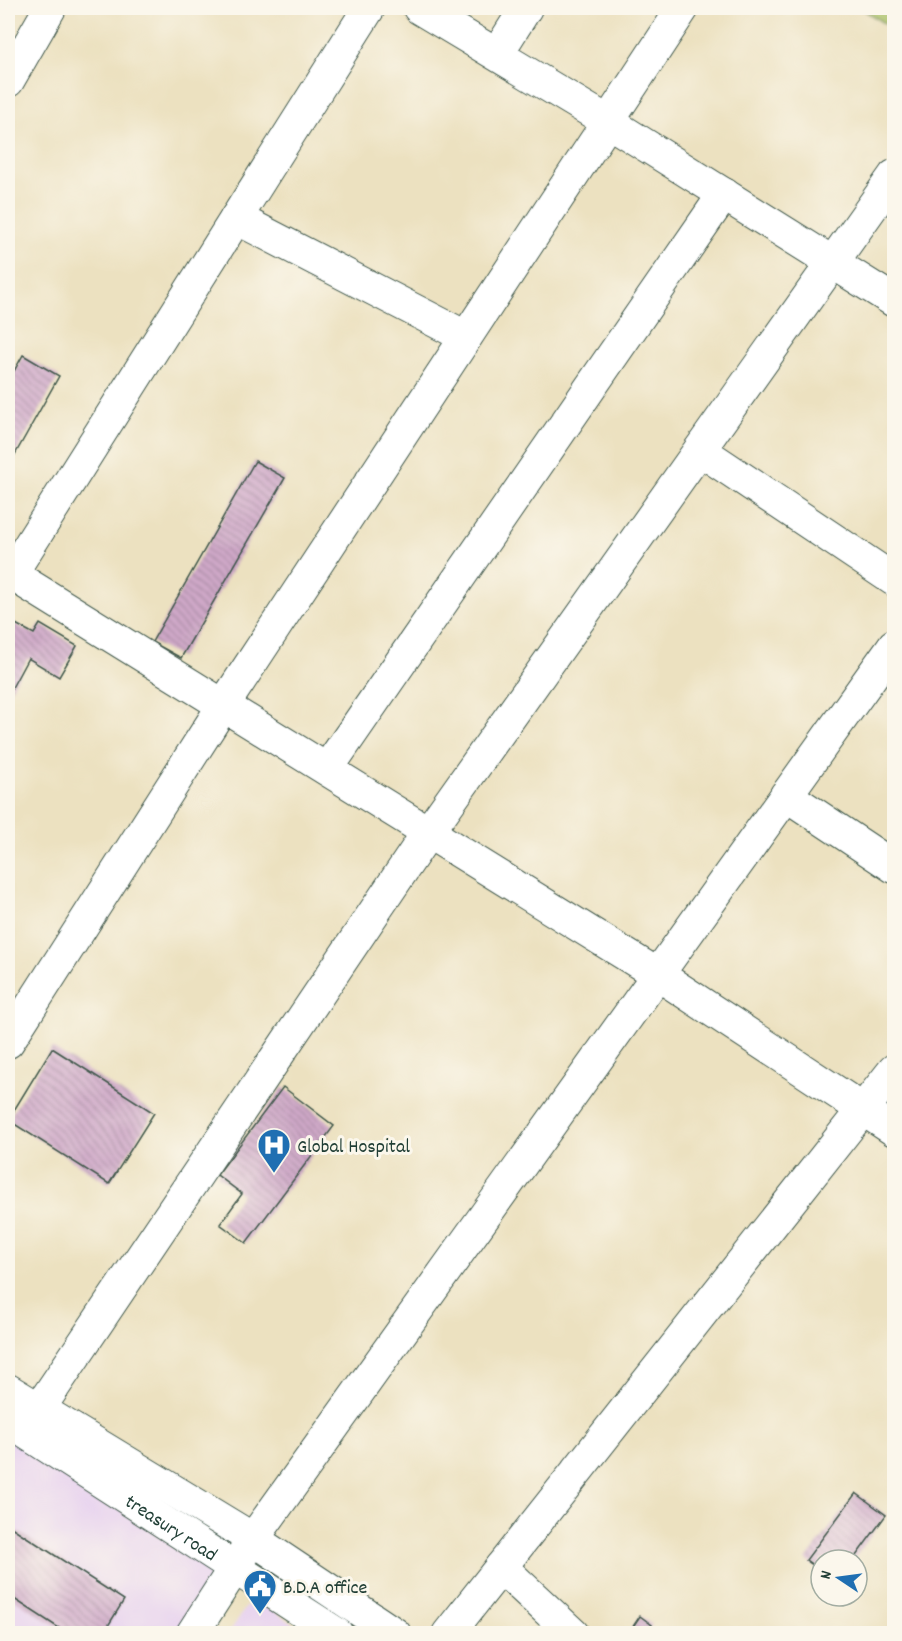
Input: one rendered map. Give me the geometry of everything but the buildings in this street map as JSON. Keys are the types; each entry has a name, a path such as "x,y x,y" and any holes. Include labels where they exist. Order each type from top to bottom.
{"street":[{"path":"8,81 50,8"},
{"path":"369,8 9,575 429,831 657,974 894,1130"},
{"path":"419,8 607,121 894,301"},
{"path":"497,54 526,8"},
{"path":"8,1041 223,706 683,8"},
{"path":"39,1409 429,831 894,176"},
{"path":"327,769 724,194"},
{"path":"236,218 466,337"},
{"path":"700,450 894,580"},
{"path":"192,1634 253,1539 894,645"},
{"path":"786,795 894,867"},
{"path":"448,1634 894,1070"},
{"path":"8,1390 253,1539 395,1634"},
{"name":"treasury road","path":"8,1421 337,1634"},
{"path":"501,1567 573,1634"}],"shaded area":[{"path":"8,1431 227,1561 180,1633 8,1634"},
{"name":"B.D.A office","path":"253,1597 307,1633 228,1634"}],"green space":[{"path":"861,8 894,8 894,30"}],"place":[{"name":"Global Hospital","path":"274,1174"},
{"name":"B.D.A office","path":"260,1615"}]}
